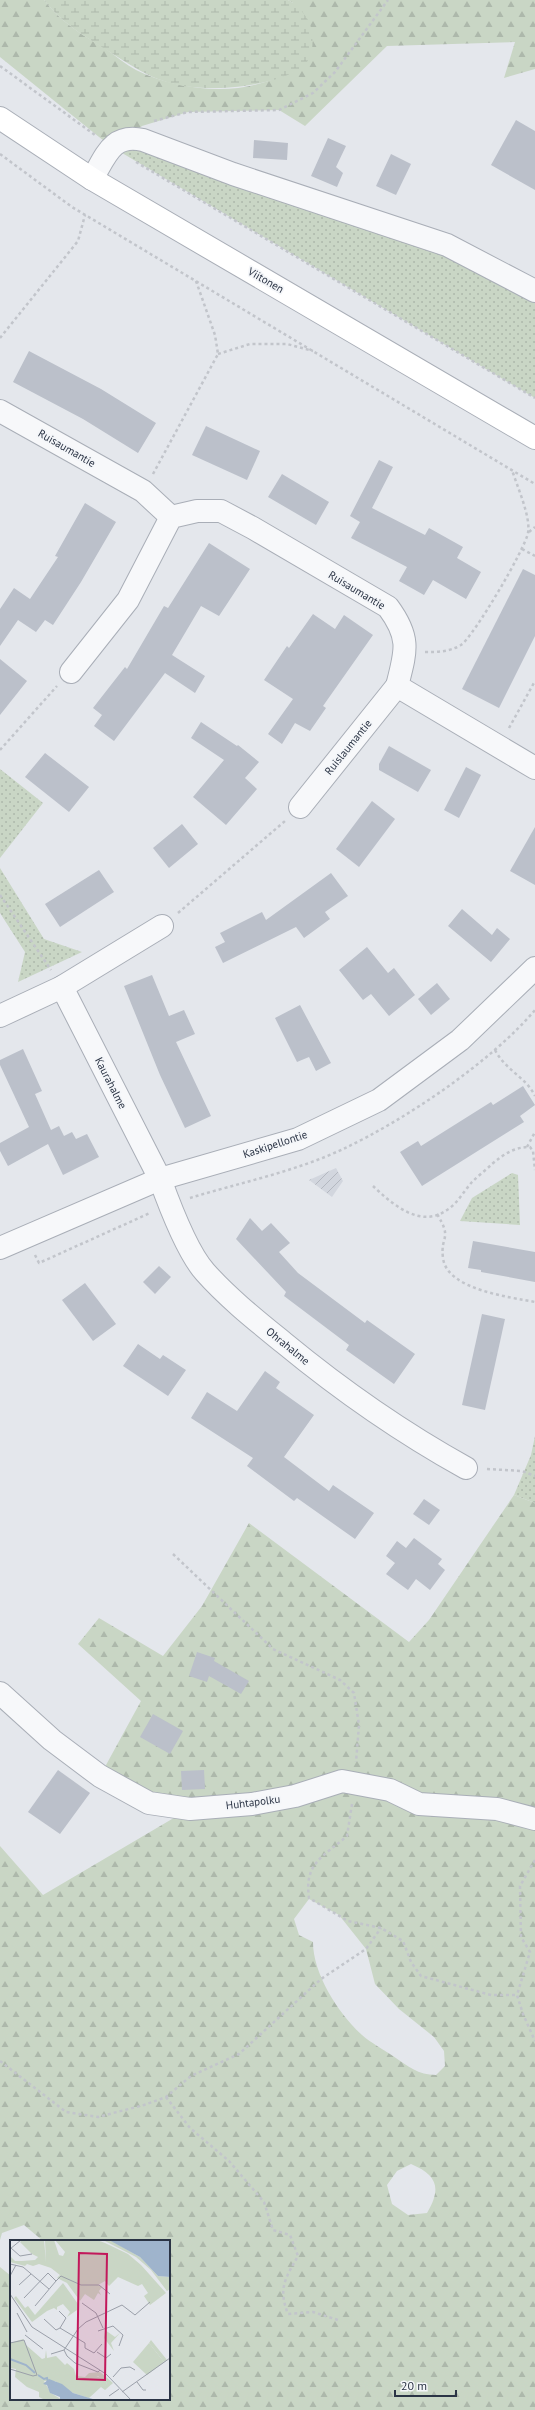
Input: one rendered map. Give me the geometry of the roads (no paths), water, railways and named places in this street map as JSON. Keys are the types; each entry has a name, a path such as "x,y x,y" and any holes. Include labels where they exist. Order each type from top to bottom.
{"main road":[{"name":"Viitonen","path":"0,118 92,178 535,438"}],"street":[{"path":"92,178 121,142 447,245 535,291"},
{"name":"Ruisaumantie","path":"0,411 143,492 171,517 197,511 221,511 253,528 388,607 400,623 406,652 397,686"},
{"path":"71,672 128,600 171,517"},
{"path":"397,686 535,768"},
{"name":"Ruislaumantie","path":"300,807 397,686"},
{"path":"0,1016 62,987 162,926"},
{"name":"Kaskipellontie","path":"0,1248 160,1179 298,1139 379,1100 460,1040 535,968"},
{"name":"Kaurahalme","path":"62,987 160,1179"},
{"name":"Ohrahalme","path":"160,1179 169,1204 187,1241 204,1271 214,1281 258,1322 329,1380 414,1440 466,1468"},
{"name":"Huhtapolku","path":"0,1694 52,1740 100,1776 149,1803 190,1809 252,1804 295,1796 342,1781 390,1790 419,1804 497,1809 535,1819"}]}
